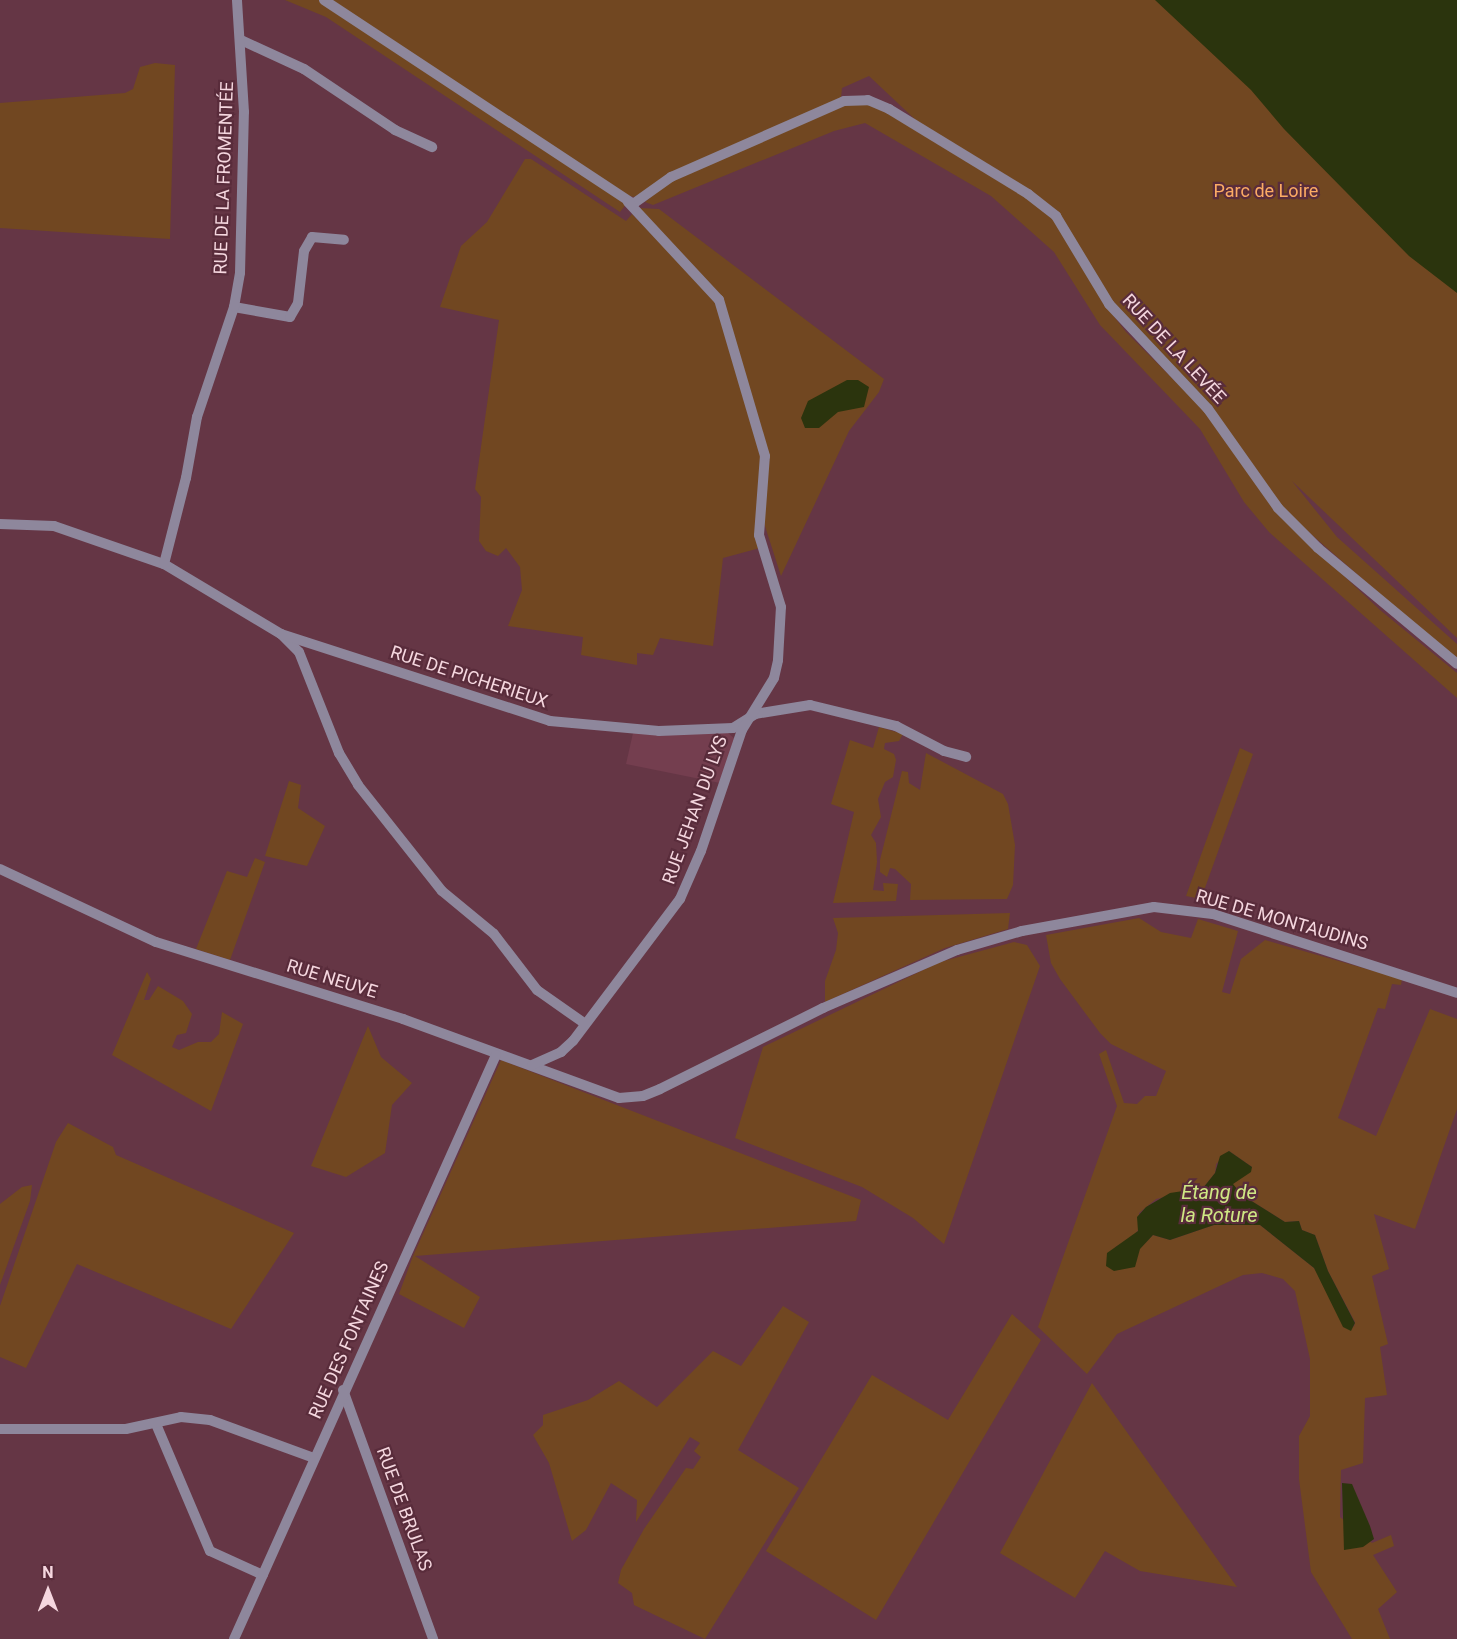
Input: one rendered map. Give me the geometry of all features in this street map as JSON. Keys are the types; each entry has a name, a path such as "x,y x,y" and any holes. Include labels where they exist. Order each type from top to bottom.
{"street":[{"name":"RUE DE LA FROMENTÉE","path":"165,564 186,478 197,417 234,307 243,243 241,40 237,0"},
{"name":"RUE JEHAN DU LYS","path":"324,0 354,17 628,202 718,300 765,456 759,535 781,607 774,678 755,714 742,730 701,851 680,899 561,1052 532,1065"},
{"path":"241,40 304,69 395,130 432,147"},
{"name":"RUE DE LA LEVÉE","path":"628,202 638,203 671,177 844,101 868,100 884,106 1020,189 1056,216 1109,304 1208,409 1278,508 1318,548 1457,663"},
{"path":"234,307 290,317 298,303 304,251 312,237 344,240"},
{"path":"0,524 54,526 165,564 281,634 300,656 339,753 358,785 442,891 494,934 537,990 584,1023"},
{"name":"RUE DE PICHERIEUX","path":"281,634 313,642 510,711 582,727 659,731 733,729 755,714"},
{"path":"300,656 305,645 313,642"},
{"path":"755,714 810,705 896,726 944,750 966,756"},
{"name":"RUE NEUVE","path":"0,869 166,945 352,1002 619,1098 643,1096 660,1089"},
{"name":"RUE DE MONTAUDINS","path":"660,1089 854,995 957,950 1022,932 1135,909 1184,908 1370,963 1457,993"},
{"name":"RUE DES FONTAINES","path":"234,1639 343,1390 496,1055"},
{"name":"RUE DE BRULAS","path":"343,1390 433,1639"},
{"path":"0,1429 93,1430 156,1424 181,1417 210,1420 314,1458"},
{"path":"156,1424 210,1551 263,1575"}],"shaded area":[{"path":"633,733 728,733 735,739 720,783 626,764"}],"green space":[{"path":"285,0 319,0 627,203 620,212 326,17"},
{"name":"Parc de Loire","path":"331,0 1457,0 1457,638 1292,481 1337,537 1457,644 1457,661 1281,508 1226,429 1098,296 1126,332 1201,407 1288,523 1380,610 1457,673 1457,698 1269,532 1244,502 1200,429 1100,325 1054,252 991,196 865,123 834,131 653,205 645,202 668,183 840,106 868,103 937,140 869,76 842,88 841,98 637,197 626,196"},
{"path":"155,63 175,65 170,239 0,228 0,103 125,93 133,89 140,67"},
{"path":"525,159 531,159 626,221 632,214 715,299 762,449 760,548 723,558 713,646 660,638 653,655 637,653 637,665 581,655 583,637 508,626 522,590 520,567 506,548 498,556 486,551 479,541 481,497 475,489 499,320 440,307 461,246 487,222"},
{"path":"639,208 659,209 884,379 879,392 849,431 781,576 764,523 768,457 721,297"},
{"path":"879,727 903,734 899,741 885,743 884,749 894,754 896,760 893,777 885,782 878,799 881,817 871,835 876,843 877,862 873,890 884,891 883,883 898,884 896,901 833,903 854,812 831,804 850,740 873,748"},
{"path":"1240,748 1253,754 1201,899 1186,896"},
{"path":"926,753 1003,794 1008,804 1015,845 1013,885 1007,899 910,900 911,884 895,869 890,868 887,877 880,872 880,860 902,771 908,772 909,783 920,790"},
{"path":"289,781 301,785 298,808 325,826 307,866 265,856"},
{"path":"255,858 265,862 230,960 196,949 227,871 247,877"},
{"path":"1010,913 1008,929 945,948 825,1002 825,981 836,950 838,933 833,918"},
{"path":"1139,918 1161,932 1191,938 1198,919 1238,931 1222,992 1230,994 1241,959 1265,940 1402,979 1401,985 1392,984 1385,1009 1378,1008 1338,1118 1376,1136 1430,1009 1457,1019 1457,1109 1415,1229 1374,1214 1389,1269 1372,1276 1388,1344 1380,1347 1387,1395 1365,1398 1363,1463 1341,1470 1340,1517 1372,1543 1391,1535 1394,1546 1373,1555 1397,1592 1378,1609 1390,1639 1352,1639 1311,1572 1299,1479 1299,1436 1310,1416 1310,1359 1295,1291 1283,1279 1262,1273 1243,1275 1117,1334 1087,1374 1038,1327 1117,1106 1099,1054 1106,1050 1124,1103 1137,1104 1145,1096 1156,1096 1166,1071 1111,1044 1100,1033 1060,979 1051,963 1046,935","holes":["1229,1151 1252,1167 1232,1184 1242,1195 1285,1222 1299,1221 1302,1230 1315,1235 1328,1271 1355,1322 1354,1327 1314,1268 1260,1225 1214,1225 1170,1240 1153,1235 1139,1249 1115,1247 1132,1238 1138,1230 1139,1213 1156,1199 1203,1188 1215,1173 1216,1164"]},
{"path":"1014,942 1027,945 1040,966 944,1244 913,1218 862,1187 735,1138 763,1047 940,962"},
{"path":"147,972 151,979 144,1000 149,1000 158,986 183,1001 192,1014 186,1033 177,1035 172,1047 179,1050 198,1042 211,1042 219,1034 222,1012 243,1024 211,1111 112,1055"},
{"path":"368,1026 381,1057 412,1083 392,1105 385,1153 346,1177 311,1166"},
{"path":"501,1060 861,1200 856,1221 415,1256 480,1297 464,1328 399,1294 413,1256"},
{"path":"68,1123 113,1147 116,1155 294,1233 231,1329 77,1264 26,1368 0,1357 0,1306 56,1142"},
{"path":"32,1185 30,1201 0,1285 0,1204 22,1187"},
{"path":"783,1306 809,1322 738,1450 799,1488 705,1639 634,1605 632,1593 618,1583 621,1570 644,1529 686,1468 693,1469 701,1457 694,1451 700,1443 690,1437 636,1522 637,1500 611,1483 586,1530 572,1541 549,1463 533,1435 543,1425 543,1415 588,1400 619,1381 657,1407 713,1351 741,1366"},
{"path":"1012,1314 1041,1340 876,1620 766,1551 872,1375 948,1420"},
{"path":"1092,1383 1237,1587 1140,1571 1105,1551 1075,1598 1000,1553"}],"water":[{"path":"1155,0 1457,0 1457,293 1409,256 1284,129 1251,90"},
{"path":"847,380 858,380 869,387 864,407 838,412 819,428 805,428 801,418 808,401"},
{"name":"Étang de la Roture","path":"1229,1151 1252,1167 1251,1172 1233,1184 1242,1195 1285,1222 1299,1221 1302,1230 1315,1235 1328,1271 1355,1323 1351,1331 1343,1327 1314,1268 1260,1225 1214,1225 1170,1240 1153,1235 1140,1249 1135,1267 1114,1271 1106,1266 1107,1253 1138,1231 1137,1217 1146,1207 1170,1193 1203,1188 1215,1173 1220,1156"},
{"path":"1342,1483 1352,1484 1370,1526 1374,1539 1363,1547 1344,1550"}]}
